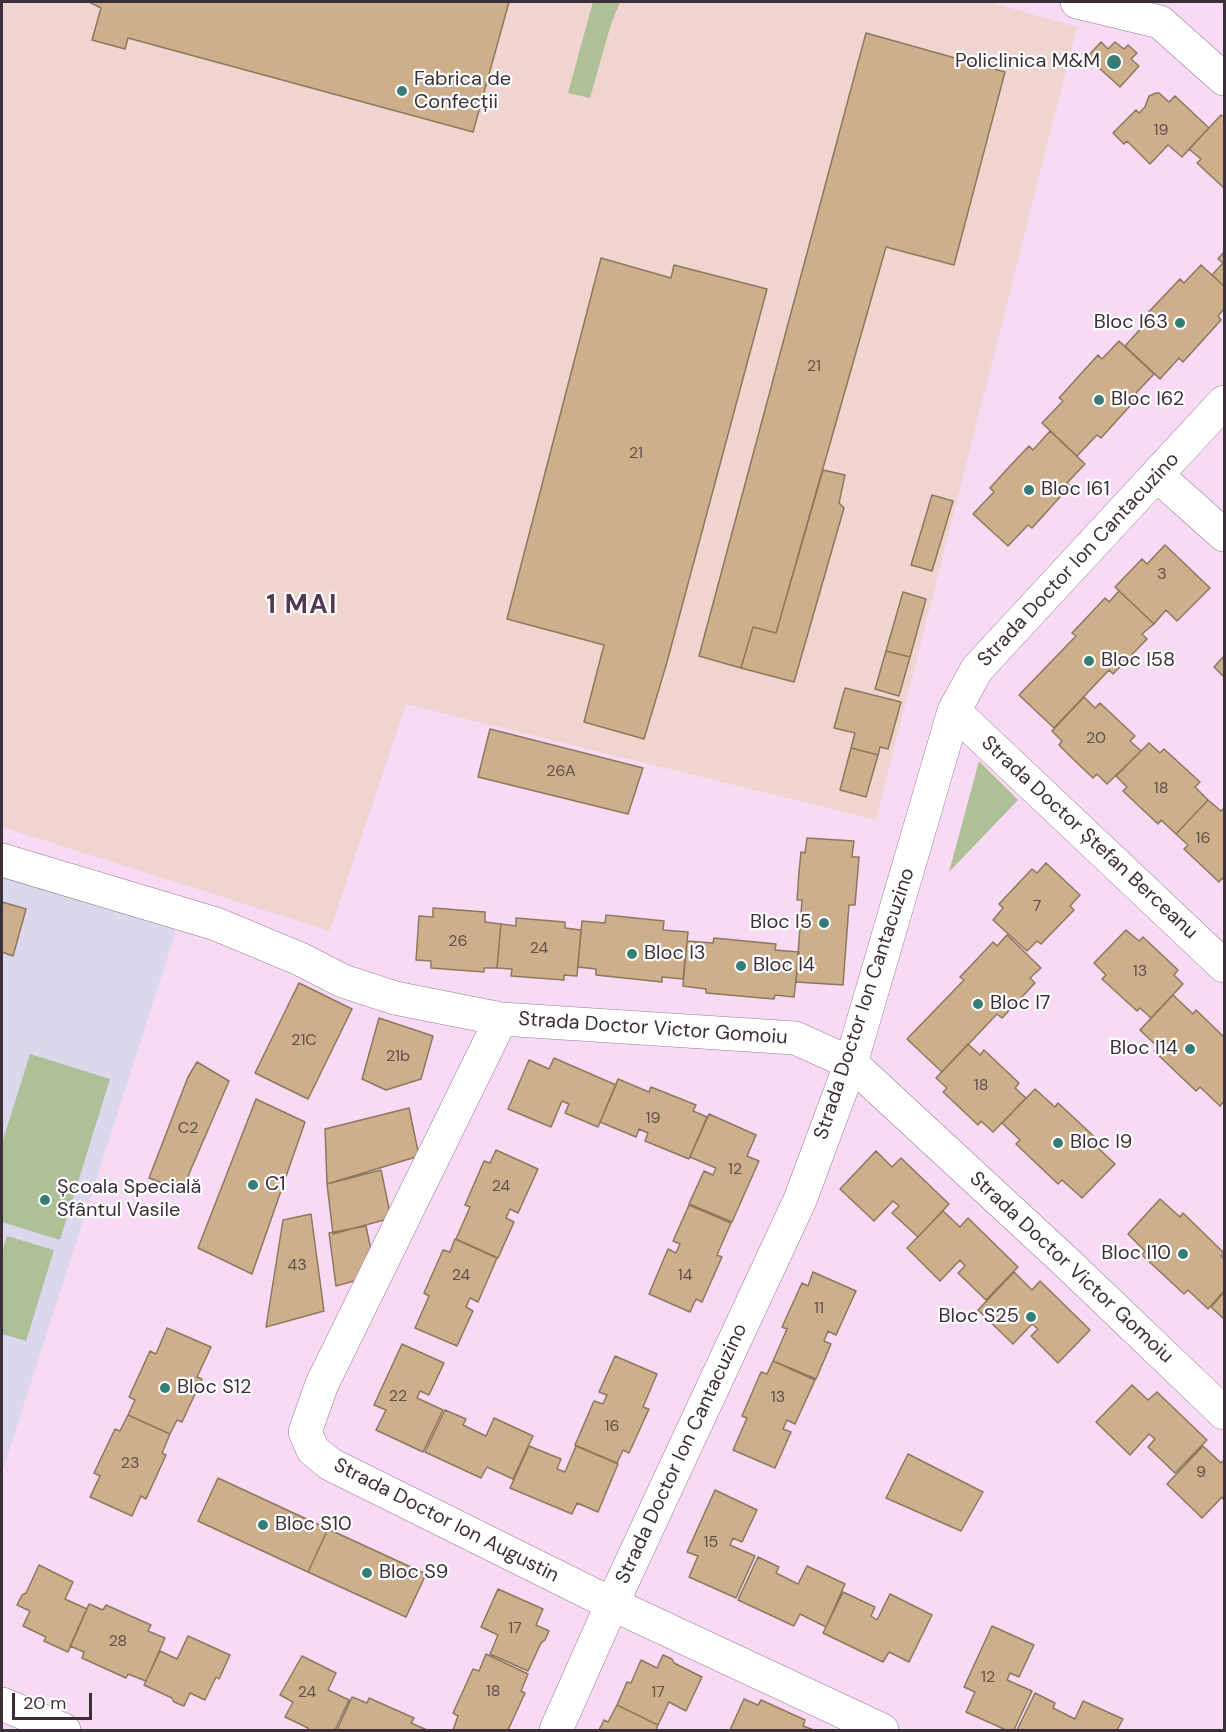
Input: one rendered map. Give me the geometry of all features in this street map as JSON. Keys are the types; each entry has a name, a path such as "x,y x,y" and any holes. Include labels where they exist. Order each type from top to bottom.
{"street":[{"path":"1077,2 1160,22 1224,79"},
{"name":"Strada Doctor Ion Cantacuzino","path":"556,1731 612,1604 800,1200 851,1063 954,711 977,669 1158,476 1224,402"},
{"path":"1158,476 1224,535"},
{"name":"Strada Doctor Ștefan Berceanu","path":"954,711 1224,966"},
{"name":"Strada Doctor Victor Gomoiu","path":"2,860 216,924 300,959 343,981 395,998 501,1019 795,1038 851,1063 1065,1261 1224,1413"},
{"name":"Strada Doctor Ion Augustin","path":"501,1019 322,1384 305,1432 313,1450 330,1464 612,1604 882,1731"},
{"path":"2,1704 63,1731"}],"shaded area":[{"path":"2,2 989,2 1077,27 876,820 406,704 330,931 2,827"},
{"name":"Școala Specială Sfântul Vasile","path":"2,875 177,928 2,1473"}],"green space":[{"path":"593,2 620,2 611,24 590,98 568,93"},
{"path":"979,761 1018,800 949,872"},
{"path":"30,1054 110,1079 60,1240 2,1222 2,1143"},
{"path":"7,1236 54,1250 26,1341 2,1334 2,1253"}],"building":[{"name":"Fabrica de Confecții","path":"89,2 509,2 473,132 128,38 125,49 92,40 101,8"},
{"path":"866,33 1005,72 954,265 886,247 776,633 753,627 741,668 699,656"},
{"name":"Policlinica M&M","path":"1101,42 1108,49 1115,42 1124,49 1128,45 1137,53 1131,59 1139,66 1120,87 1087,57"},
{"path":"1156,93 1169,102 1175,96 1209,128 1182,157 1168,145 1150,164 1127,141 1124,144 1113,133 1136,110 1139,113 1145,107 1149,96"},
{"path":"1221,115 1224,117 1224,188 1197,163 1201,159 1189,149"},
{"path":"1224,252 1224,286 1212,275 1223,263 1218,259"},
{"path":"601,258 671,278 674,265 767,289 667,662 644,739 584,722 604,645 507,619"},
{"name":"Bloc I63","path":"1201,265 1224,286 1224,309 1218,316 1221,320 1183,362 1179,358 1160,379 1125,346 1144,325 1140,321 1180,279 1184,283"},
{"name":"Bloc I62","path":"1119,341 1154,374 1136,393 1139,396 1101,438 1097,435 1077,456 1042,423 1063,401 1059,398 1098,355 1102,359"},
{"name":"Bloc I61","path":"1050,431 1085,464 1067,483 1070,486 1032,528 1028,525 1008,546 973,514 994,492 990,488 1009,467 1029,446 1033,450"},
{"path":"823,470 845,475 839,503 844,508 794,682 741,668 753,627 776,633"},
{"path":"932,495 953,501 932,571 911,565"},
{"path":"1165,545 1210,588 1177,621 1166,610 1154,624 1115,587 1142,559 1147,564"},
{"name":"Bloc I58","path":"1119,591 1154,624 1142,634 1147,639 1113,674 1109,670 1054,728 1019,695 1076,636 1072,633 1105,598 1109,602"},
{"path":"903,592 926,599 910,657 886,651"},
{"path":"886,651 910,657 899,696 875,689"},
{"path":"1224,656 1224,677 1214,667"},
{"path":"845,688 901,702 888,749 880,747 878,755 851,748 855,733 834,728"},
{"path":"1084,697 1095,708 1100,703 1135,736 1130,741 1141,751 1107,784 1097,774 1093,778 1073,759 1059,745 1062,741 1052,731"},
{"path":"490,729 643,768 628,814 478,777"},
{"path":"1149,743 1160,753 1164,749 1200,782 1195,787 1208,800 1176,834 1161,820 1158,824 1123,791 1127,787 1116,776"},
{"path":"851,748 878,755 866,797 840,790"},
{"path":"1208,800 1221,811 1224,808 1224,880 1222,878 1219,882 1184,849 1188,845 1176,834"},
{"name":"Bloc I5","path":"807,838 854,841 852,857 859,857 855,905 849,905 843,985 796,982 802,900 797,900 799,872 801,852 805,853"},
{"path":"1046,863 1080,895 1070,906 1074,910 1041,944 1037,941 1027,951 993,920 1003,908 999,904 1032,869 1037,873"},
{"path":"2,902 26,909 13,956 2,952"},
{"path":"433,908 485,912 485,922 501,924 497,968 484,968 484,972 431,968 431,961 416,960 419,916 433,917"},
{"name":"Bloc I3","path":"606,915 664,921 663,930 688,932 683,979 662,977 662,982 596,975 596,969 578,967 582,921 605,923"},
{"path":"516,918 565,922 565,928 581,930 577,976 564,975 564,980 511,976 512,969 497,968 501,924 516,926"},
{"path":"1126,930 1139,941 1143,937 1178,970 1174,975 1183,984 1151,1018 1140,1008 1137,1011 1102,979 1106,975 1094,963"},
{"name":"Bloc I7","path":"1007,935 1041,968 1030,978 1035,983 1002,1018 997,1014 942,1072 907,1039 964,980 960,977 993,942 997,946"},
{"name":"Bloc I4","path":"714,938 776,944 775,950 799,952 794,997 775,995 774,999 706,993 706,989 683,986 687,941 713,943"},
{"path":"299,983 352,1009 308,1099 255,1073"},
{"name":"Bloc I14","path":"1173,995 1193,1014 1196,1010 1224,1037 1224,1101 1220,1106 1200,1087 1196,1091 1154,1051 1158,1047 1140,1030"},
{"path":"379,1018 433,1036 421,1079 386,1090 362,1079"},
{"path":"968,1044 980,1055 984,1050 1019,1083 1015,1088 1026,1098 993,1132 981,1121 978,1125 943,1092 947,1088 936,1078"},
{"path":"554,1058 616,1085 598,1127 565,1113 569,1104 562,1101 551,1127 508,1109 529,1060 549,1069"},
{"name":"C2","path":"197,1062 229,1081 182,1190 149,1178 188,1077"},
{"path":"618,1079 649,1092 651,1087 696,1105 693,1111 707,1117 689,1159 645,1141 648,1133 639,1129 636,1137 600,1122"},
{"name":"Bloc I9","path":"1035,1089 1055,1107 1058,1103 1100,1142 1096,1146 1115,1164 1082,1198 1062,1180 1058,1184 1016,1144 1020,1140 1002,1123"},
{"name":"C1","path":"256,1099 305,1122 252,1274 198,1248"},
{"path":"409,1108 419,1156 327,1184 325,1129"},
{"path":"709,1114 756,1135 747,1156 759,1161 732,1222 689,1204 704,1171 713,1175 716,1168 690,1157"},
{"path":"496,1150 538,1169 518,1213 510,1209 506,1218 514,1222 498,1258 456,1239 470,1207 465,1205 484,1161 490,1163"},
{"path":"876,1151 892,1167 901,1158 949,1204 918,1237 892,1213 899,1206 893,1201 874,1221 840,1189"},
{"path":"381,1170 391,1218 333,1234 327,1184"},
{"name":"Bloc I10","path":"1160,1199 1180,1217 1183,1213 1224,1253 1221,1256 1224,1259 1224,1291 1208,1309 1188,1290 1184,1294 1142,1255 1145,1251 1128,1234"},
{"path":"689,1205 731,1223 717,1255 722,1257 702,1302 696,1299 690,1312 649,1294 668,1249 676,1253 680,1244 673,1241"},
{"path":"943,1211 960,1227 968,1218 1018,1267 986,1300 958,1273 965,1266 960,1260 940,1281 907,1248"},
{"path":"311,1214 324,1311 266,1327 283,1220"},
{"path":"366,1226 376,1275 336,1286 329,1233"},
{"path":"455,1239 497,1258 478,1302 470,1298 466,1307 473,1311 457,1346 415,1328 429,1296 424,1293 443,1250 450,1252"},
{"path":"813,1272 856,1291 836,1335 828,1331 824,1341 831,1344 816,1379 773,1361 787,1329 782,1327 802,1283 808,1286"},
{"name":"Bloc S25","path":"1014,1272 1032,1290 1040,1281 1090,1330 1058,1363 1031,1336 1038,1329 1032,1324 1013,1344 978,1310"},
{"path":"1224,1292 1224,1319 1211,1307"},
{"name":"Bloc S12","path":"167,1328 211,1347 197,1377 202,1379 182,1422 177,1420 170,1434 128,1415 135,1400 129,1397 150,1351 156,1354"},
{"path":"402,1344 444,1363 429,1395 420,1391 417,1398 443,1410 423,1452 376,1430 386,1410 374,1405"},
{"path":"615,1356 657,1374 643,1407 649,1409 629,1453 623,1450 617,1463 575,1445 594,1401 603,1404 607,1395 599,1392"},
{"path":"773,1361 815,1380 795,1424 787,1420 783,1429 791,1432 775,1468 733,1450 747,1418 742,1416 761,1372 767,1374"},
{"path":"1132,1385 1148,1400 1157,1392 1207,1440 1175,1473 1148,1447 1155,1439 1149,1434 1130,1455 1096,1422"},
{"path":"445,1410 466,1419 463,1425 486,1436 494,1418 533,1436 513,1479 487,1467 481,1478 425,1452"},
{"path":"128,1415 170,1434 162,1453 166,1455 146,1499 141,1496 132,1516 90,1497 100,1476 94,1473 115,1429 120,1431"},
{"path":"529,1446 561,1459 557,1469 565,1472 576,1446 618,1464 598,1512 577,1503 572,1514 510,1488"},
{"path":"1203,1446 1221,1463 1224,1460 1224,1500 1222,1497 1202,1518 1167,1484"},
{"path":"908,1454 983,1492 961,1531 886,1498"},
{"name":"Bloc S10","path":"218,1478 328,1529 308,1572 198,1521"},
{"path":"715,1490 757,1510 742,1542 733,1538 730,1545 755,1556 736,1598 689,1577 698,1556 687,1552"},
{"name":"Bloc S9","path":"328,1529 426,1574 406,1617 308,1572"},
{"path":"758,1557 779,1567 776,1573 798,1584 807,1566 845,1584 826,1627 800,1614 794,1626 738,1600"},
{"path":"39,1565 73,1582 65,1599 87,1609 68,1652 44,1641 46,1637 23,1626 30,1611 17,1605 22,1595 26,1593"},
{"path":"498,1589 543,1609 536,1625 549,1631 528,1671 490,1654 498,1635 481,1627"},
{"path":"843,1592 875,1607 871,1616 877,1620 890,1594 932,1615 909,1662 889,1652 883,1662 823,1633"},
{"path":"89,1604 103,1610 106,1605 151,1625 148,1631 165,1638 146,1681 128,1674 126,1678 82,1658 84,1652 70,1646"},
{"path":"992,1626 1034,1645 1019,1677 1010,1673 1007,1680 1032,1691 1014,1730 1006,1730 966,1712 975,1692 964,1687"},
{"path":"188,1636 230,1655 219,1679 216,1677 205,1700 190,1693 184,1706 144,1685 160,1651 177,1659"},
{"path":"486,1654 528,1674 521,1691 525,1693 508,1730 453,1730 458,1716 453,1713 473,1669 479,1671"},
{"path":"663,1655 702,1677 686,1711 669,1702 658,1725 617,1705 627,1682 631,1683 641,1660 657,1668"},
{"path":"302,1656 336,1673 328,1690 349,1700 335,1730 307,1730 308,1728 285,1717 293,1702 280,1695"},
{"path":"1035,1693 1055,1703 1053,1708 1075,1719 1083,1701 1123,1719 1117,1730 1017,1730"},
{"path":"352,1697 367,1703 369,1698 414,1718 411,1723 427,1730 337,1730"},
{"path":"744,1699 758,1705 761,1700 805,1720 803,1726 814,1730 730,1730"},
{"path":"617,1705 658,1725 656,1730 599,1730 604,1720 608,1722"}],"place":[{"name":"Policlinica M&M","path":"1114,62"},
{"name":"Fabrica de Confecții","path":"402,91"},
{"name":"Bloc I63","path":"1180,323"},
{"name":"Bloc I62","path":"1099,400"},
{"name":"Bloc I61","path":"1029,490"},
{"name":"Bloc I58","path":"1089,661"},
{"name":"Bloc I5","path":"824,923"},
{"name":"Bloc I3","path":"632,954"},
{"name":"Bloc I4","path":"741,966"},
{"name":"Bloc I7","path":"978,1004"},
{"name":"Bloc I14","path":"1190,1049"},
{"name":"Bloc I9","path":"1058,1143"},
{"name":"C1","path":"253,1185"},
{"name":"Școala Specială Sfântul Vasile","path":"45,1200"},
{"name":"Bloc I10","path":"1183,1254"},
{"name":"Bloc S25","path":"1031,1317"},
{"name":"Bloc S12","path":"165,1388"},
{"name":"Bloc S10","path":"263,1525"},
{"name":"Bloc S9","path":"367,1573"}],"district":[{"name":"1 MAI","path":"302,606"}]}
